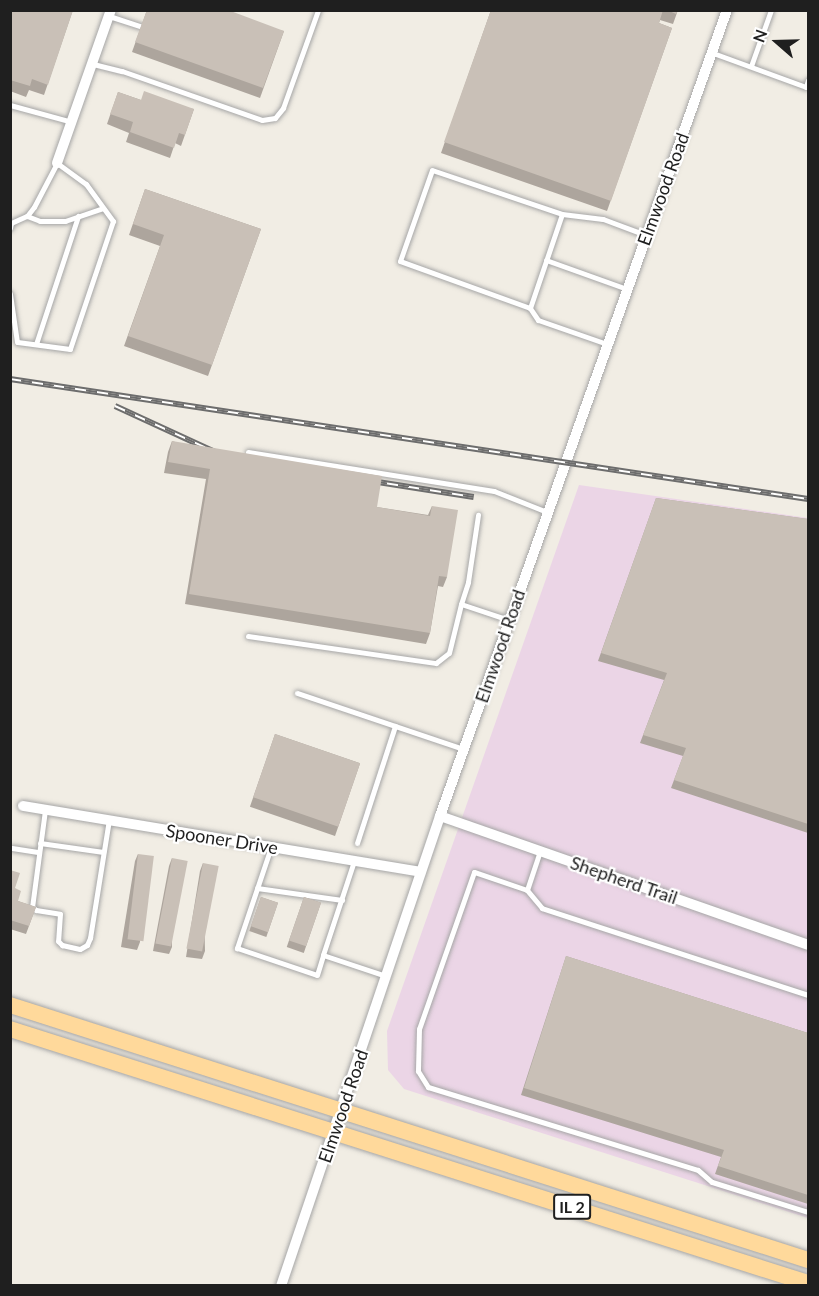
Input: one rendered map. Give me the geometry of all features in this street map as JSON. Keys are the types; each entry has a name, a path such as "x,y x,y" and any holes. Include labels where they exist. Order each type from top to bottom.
{"main road":[{"name":"IL 2","path":"10,1005 808,1260"},
{"name":"IL 2","path":"10,1029 808,1283"}],"street":[{"name":"Elmwood Road","path":"281,1286 335,1132 440,816 727,10"},
{"path":"57,163 110,13"},
{"name":"Spooner Drive","path":"23,806 421,872"},
{"name":"Shepherd Trail","path":"440,816 808,945"}],"lane":[{"path":"93,64 122,71 262,120 274,118 283,108 318,10"},
{"path":"751,66 771,10"},
{"path":"110,13 142,27"},
{"path":"712,52 806,87 808,80"},
{"path":"10,105 72,122"},
{"path":"10,228 11,223 27,216 57,163 86,184 113,221 70,349 17,342 10,294"},
{"path":"607,344 538,320 530,308 400,261 432,170 562,214 603,219 646,235"},
{"path":"27,216 40,221 65,220 103,208"},
{"path":"530,308 562,214"},
{"path":"36,344 78,216"},
{"path":"546,261 627,289"},
{"path":"248,453 494,491 547,512"},
{"path":"248,636 436,663 449,653 468,582 478,515"},
{"path":"461,604 509,620"},
{"path":"297,693 464,749"},
{"path":"357,843 396,726"},
{"path":"45,810 32,907 36,910 60,914 58,941 62,945 80,949 84,949 90,938 109,820"},
{"path":"40,843 104,852"},
{"path":"271,847 237,948 317,975 354,861"},
{"path":"12,848 38,852"},
{"path":"527,890 540,851"},
{"path":"808,995 542,908 527,890 474,872 419,1029 418,1071 428,1087 698,1170 712,1182 808,1212"},
{"path":"257,888 342,900"},
{"path":"323,955 387,976"}],"shaded area":[{"path":"579,485 808,518 808,1218 404,1089 388,1070 387,1031"}],"building":[{"path":"10,10 73,10 48,85 32,79 30,86 10,80"},
{"path":"147,10 228,10 284,31 263,88 135,42"},
{"path":"491,10 663,10 659,23 672,28 611,201 444,142"},
{"path":"144,91 194,109 185,135 179,133 174,148 130,132 133,122 110,114 118,92 141,100"},
{"path":"145,189 261,229 212,365 128,336 164,235 133,224"},
{"path":"172,441 382,476 377,507 430,516 432,506 458,510 447,577 439,576 430,633 189,594 210,469 168,462"},
{"path":"656,498 808,519 808,824 674,780 686,748 643,735 667,673 601,653"},
{"path":"275,734 360,763 338,827 253,797"},
{"path":"138,854 154,856 143,941 128,939"},
{"path":"172,858 188,861 171,946 155,943"},
{"path":"203,863 219,866 202,951 186,948"},
{"path":"10,870 20,873 15,888 21,891 18,901 36,907 29,926 10,920"},
{"path":"261,897 278,903 268,932 251,926"},
{"path":"304,897 321,903 306,946 289,940"},
{"path":"566,956 808,1033 808,1195 718,1166 724,1150 524,1088"}],"railway":[{"path":"10,379 808,499"},
{"path":"115,406 215,452"},
{"path":"365,480 474,497"}]}
